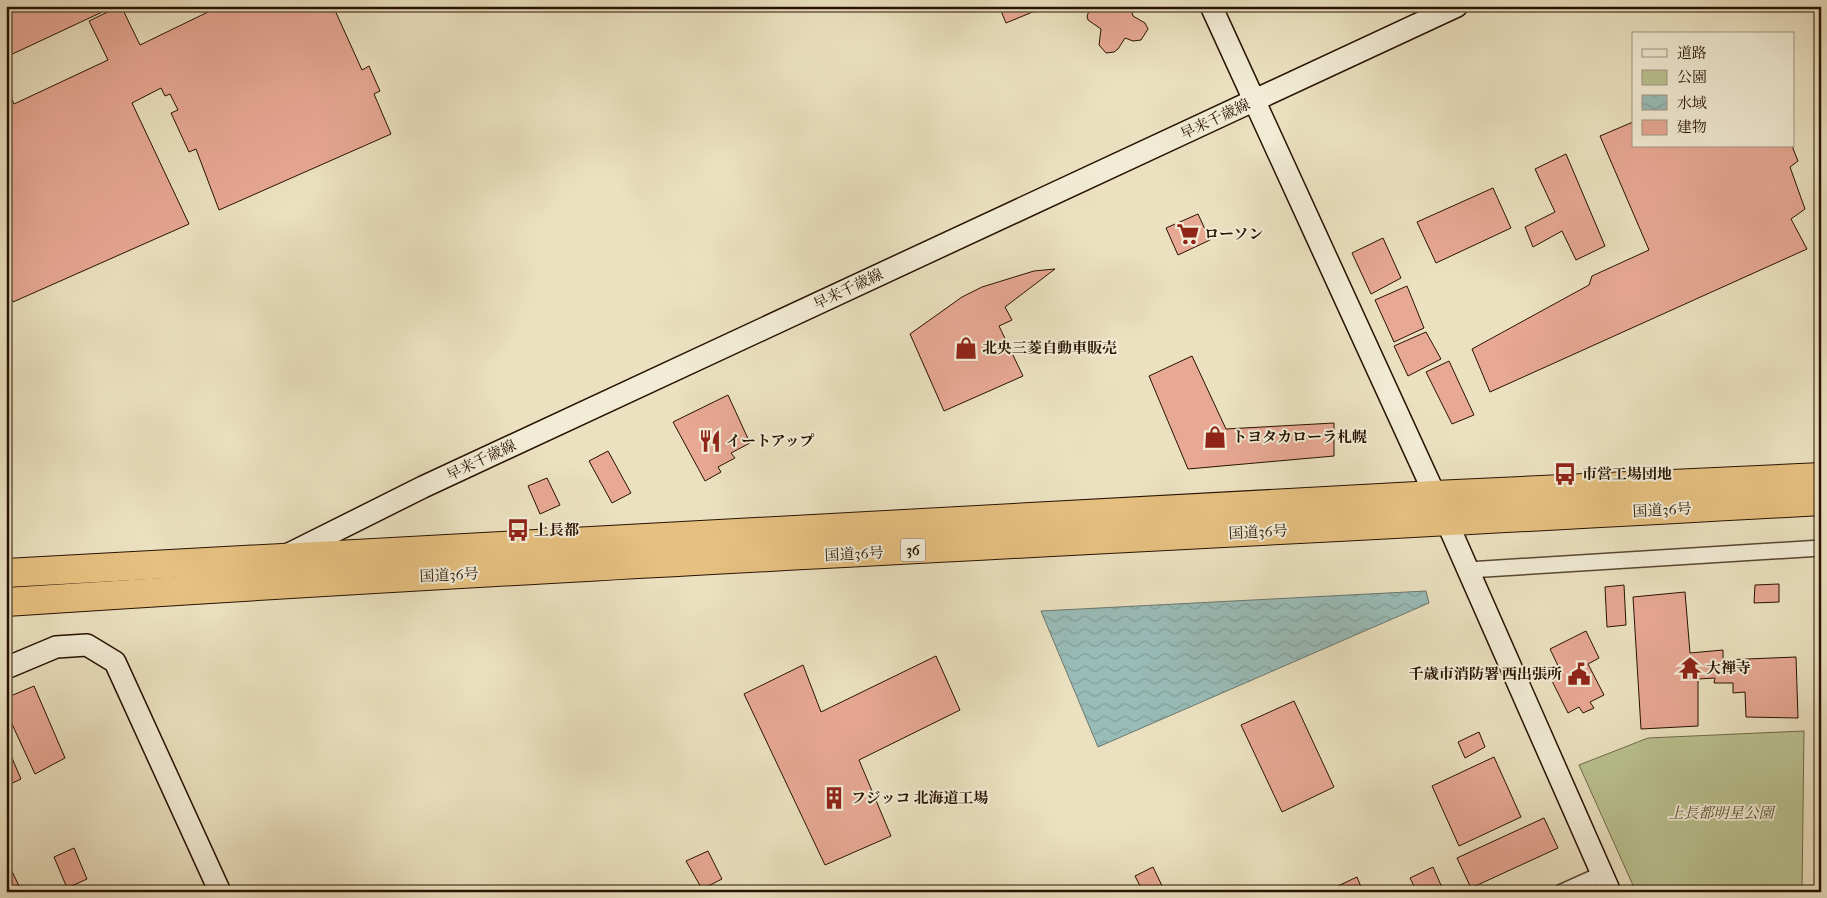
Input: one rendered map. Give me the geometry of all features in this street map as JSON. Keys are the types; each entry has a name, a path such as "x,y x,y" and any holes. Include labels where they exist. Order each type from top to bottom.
{"highway":[{"name":"国道36号","path":"6,573 1821,477"},
{"name":"国道36号","path":"6,602 247,586 1821,501"}],"main road":[{"path":"1211,6 1435,496 1606,883"},
{"name":"早来千歳線","path":"247,586 281,558 432,482 1457,6"},
{"path":"6,668 56,647 87,645 115,662 220,892"}],"street":[{"path":"1468,570 1821,548"},
{"path":"1562,892 1606,883"}],"green space":[{"name":"上長都明星公園","path":"1804,731 1802,892 1636,892 1579,765 1648,738"}],"water":[{"path":"1426,591 1429,603 1098,747 1041,611"}],"building":[{"path":"6,6 115,6 6,57"},
{"path":"120,6 140,45 208,12 205,6 217,6 218,8 222,6 333,6 362,70 369,66 380,91 374,94 391,134 219,210 196,149 189,152 171,113 178,110 170,94 165,96 161,88 132,103 189,224 13,302 6,285 6,86 14,104 108,60 89,21"},
{"path":"999,6 1047,6 1006,23"},
{"path":"1080,6 1135,6 1132,13 1133,16 1145,23 1148,29 1141,40 1133,41 1125,38 1118,49 1114,52 1106,53 1099,45 1101,29 1088,20 1087,16 1090,9 1082,12"},
{"path":"1632,122 1632,148 1793,148 1798,161 1790,167 1805,209 1791,219 1807,249 1490,392 1472,349 1589,285 1592,276 1649,250 1600,136"},
{"path":"1566,154 1605,246 1576,260 1562,231 1533,247 1525,227 1555,212 1535,169"},
{"path":"1493,188 1511,228 1436,263 1417,222"},
{"name":"ローソン","path":"1198,214 1210,240 1178,255 1166,228"},
{"path":"1383,238 1401,278 1371,294 1352,253"},
{"path":"1055,269 1005,307 1012,320 999,326 1023,376 944,411 910,334 962,297 982,287 1034,271"},
{"path":"1407,286 1424,328 1394,342 1375,300"},
{"path":"1426,332 1441,359 1408,376 1394,346"},
{"path":"1192,356 1226,429 1334,423 1334,456 1188,469 1149,376"},
{"path":"1449,361 1474,415 1452,424 1426,372"},
{"path":"728,395 750,443 731,453 735,458 718,467 721,472 705,481 673,422"},
{"path":"608,451 631,493 612,503 589,461"},
{"path":"547,478 560,505 540,514 528,486"},
{"path":"1779,584 1779,602 1754,603 1755,585"},
{"path":"1624,585 1626,625 1607,627 1605,587"},
{"path":"1685,592 1690,653 1723,650 1723,660 1796,657 1798,718 1746,717 1745,692 1733,693 1733,683 1714,683 1715,678 1698,679 1698,726 1641,729 1633,597"},
{"path":"1586,631 1599,658 1588,664 1604,695 1590,702 1594,708 1583,713 1579,707 1568,713 1552,681 1562,674 1550,649"},
{"name":"フジッコ 北海道工場","path":"936,656 960,710 859,760 891,836 825,865 744,694 803,665 821,712"},
{"path":"34,686 65,758 35,774 6,711 6,698"},
{"path":"1294,701 1334,787 1282,812 1241,725"},
{"path":"1479,732 1485,747 1465,758 1458,742"},
{"path":"6,744 21,779 6,786"},
{"path":"1494,757 1521,817 1459,846 1432,786"},
{"path":"1544,818 1558,848 1471,888 1457,858"},
{"path":"74,848 87,879 67,888 54,857"},
{"path":"708,851 722,879 702,889 686,861"},
{"path":"6,859 22,892 6,892"},
{"path":"1153,867 1165,892 1143,892 1135,876"},
{"path":"1433,867 1444,892 1417,892 1410,878"},
{"path":"1357,877 1363,892 1325,892"}],"place":[{"name":"ローソン","path":"1188,234"},
{"name":"北央三菱自動車販売","path":"966,348"},
{"name":"トヨタカローラ札幌","path":"1215,437"},
{"name":"イートアップ","path":"710,441"},
{"name":"市営工場団地","path":"1565,474"},
{"name":"上長都","path":"518,530"},
{"name":"大禅寺","path":"1690,668"},
{"name":"千歳市消防署 西出張所","path":"1579,674"},
{"name":"フジッコ 北海道工場","path":"834,798"}]}
